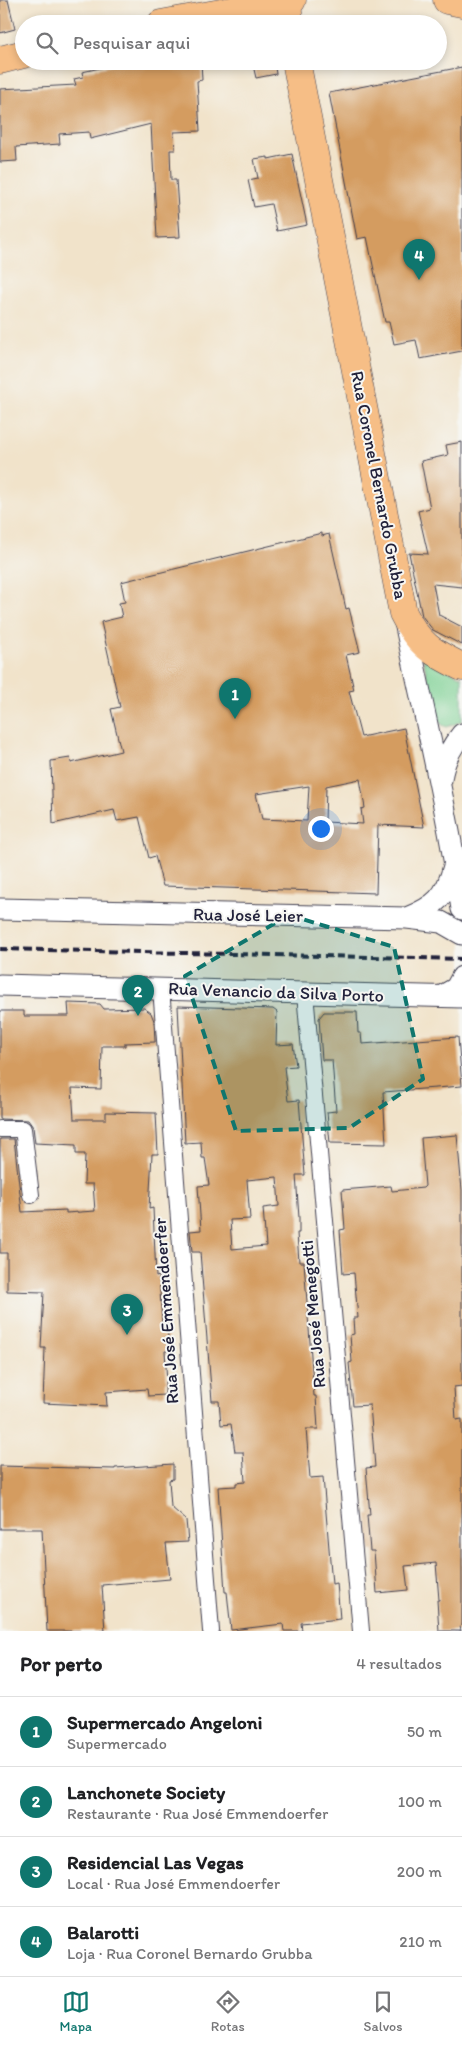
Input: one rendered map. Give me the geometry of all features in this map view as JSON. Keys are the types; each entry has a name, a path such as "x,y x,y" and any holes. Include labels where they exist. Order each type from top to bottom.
{"highway":[{"path":"447,0 462,3"},
{"path":"233,15 289,8"},
{"path":"0,60 15,56"},
{"name":"Rua Coronel Bernardo Grubba","path":"298,70 403,612"},
{"path":"403,612 412,632 423,644 436,654 462,667"}],"street":[{"name":"Rua Coronel Bernardo Grubba","path":"403,612 425,722 441,788 462,909"},
{"path":"425,722 430,728 443,736 462,734"},
{"path":"441,788 445,760 462,734"},
{"name":"Rua José Leier","path":"407,918 439,900 449,886 455,861"},
{"name":"Rua José Leier","path":"0,909 407,918 441,922 462,934"},
{"path":"452,996 462,977"},
{"name":"Rua Venancio da Silva Porto","path":"0,985 452,996"},
{"name":"Rua José Emmendoerfer","path":"161,988 211,1631"},
{"name":"Rua José Menegotti","path":"305,993 361,1631"},
{"path":"0,1129 23,1129 31,1195"}],"highlighted area":[{"path":"289,915 394,947 423,1079 349,1128 236,1131 185,976"}],"green space":[{"path":"423,658 462,677 462,721 447,727 442,725 435,716"}],"building":[{"path":"0,0 8,0 15,29 0,33"},
{"path":"462,67 462,351 420,359 416,340 394,344 389,322 385,322 367,237 357,239 329,93"},
{"path":"91,70 201,70 202,80 197,81 200,131 174,132 175,150 170,150 171,180 176,180 180,237 157,238 151,124 90,139 89,132 59,134 60,144 16,147 17,161 0,162 0,89 76,85 74,79 83,77 82,72"},
{"path":"254,70 275,70 276,74 256,78"},
{"path":"292,154 307,225 277,231 271,204 254,207 248,180 258,178 254,159 268,157 268,159"},
{"path":"462,442 462,587 433,584 439,615 462,627 462,645 433,630 422,616 409,553 428,554 418,511 430,508 421,461 448,455 446,445"},
{"path":"322,533 322,536 329,534 346,609 349,608 360,652 346,655 354,690 349,691 361,737 404,728 424,827 378,825 376,893 163,886 155,856 149,858 139,817 117,821 114,810 53,824 51,761 70,758 71,763 121,751 111,709 120,707 101,622 122,617 119,603 125,602 121,582","holes":["360,779 365,808 361,809 363,824 325,822 326,786","309,786 307,821 262,819 256,794"]},
{"path":"68,1003 100,1004 104,1009 144,1008 151,1013 154,1021 155,1042 125,1043 125,1046 102,1046 101,1089 72,1088 74,1119 106,1119 106,1112 156,1113 158,1154 152,1154 149,1209 153,1208 156,1277 159,1276 162,1322 167,1322 169,1351 165,1351 167,1382 165,1382 165,1395 148,1396 147,1389 106,1392 107,1406 43,1403 45,1348 41,1348 44,1292 7,1291 7,1253 0,1253 0,1139 14,1139 22,1212 66,1210 66,1213 95,1211 93,1184 84,1184 85,1154 76,1154 76,1145 35,1143 33,1127 28,1120 0,1119 0,1011 24,1011 24,1016 69,1016"},
{"path":"178,1006 273,1009 277,1012 276,1045 293,1044 296,1066 284,1067 288,1101 299,1100 305,1175 296,1175 299,1218 299,1233 297,1233 299,1262 304,1262 318,1429 306,1429 310,1478 323,1477 332,1584 337,1583 340,1619 301,1623 302,1631 284,1631 283,1624 231,1630 227,1592 225,1592 218,1487 236,1486 236,1483 245,1482 243,1452 235,1452 231,1424 221,1425 219,1401 212,1401 200,1252 192,1252 190,1231 201,1230 198,1186 209,1185 205,1158 202,1158 201,1142 185,1143","holes":["277,1177 279,1206 263,1208 266,1246 232,1249 230,1220 250,1219 247,1180"]},
{"path":"324,1012 357,1012 358,1033 361,1033 362,1044 458,1037 462,1086 383,1092 386,1144 330,1143 327,1112 336,1111 332,1060 322,1060 319,1018"},
{"path":"457,1135 462,1190 462,1386 454,1387 456,1420 462,1419 462,1625 460,1626 461,1631 439,1631 436,1563 405,1566 408,1590 377,1593 374,1551 370,1551 367,1515 370,1515 366,1468 375,1467 370,1405 353,1406 349,1363 352,1362 350,1335 354,1334 353,1318 358,1318 354,1273 343,1274 340,1230 345,1229 342,1190 391,1186 392,1191 423,1188 425,1186 421,1138"},
{"path":"173,1464 173,1479 169,1480 171,1507 186,1520 188,1542 166,1543 170,1579 102,1585 105,1631 47,1631 42,1529 0,1529 0,1466 115,1469"}],"railway":[{"path":"0,949 462,959"}],"place":[{"name":"Balarotti","path":"419,280"},
{"name":"Supermercado Angeloni","path":"235,719"},
{"name":"Lanchonete Society","path":"138,1016"},
{"name":"Residencial Las Vegas","path":"127,1335"}]}
